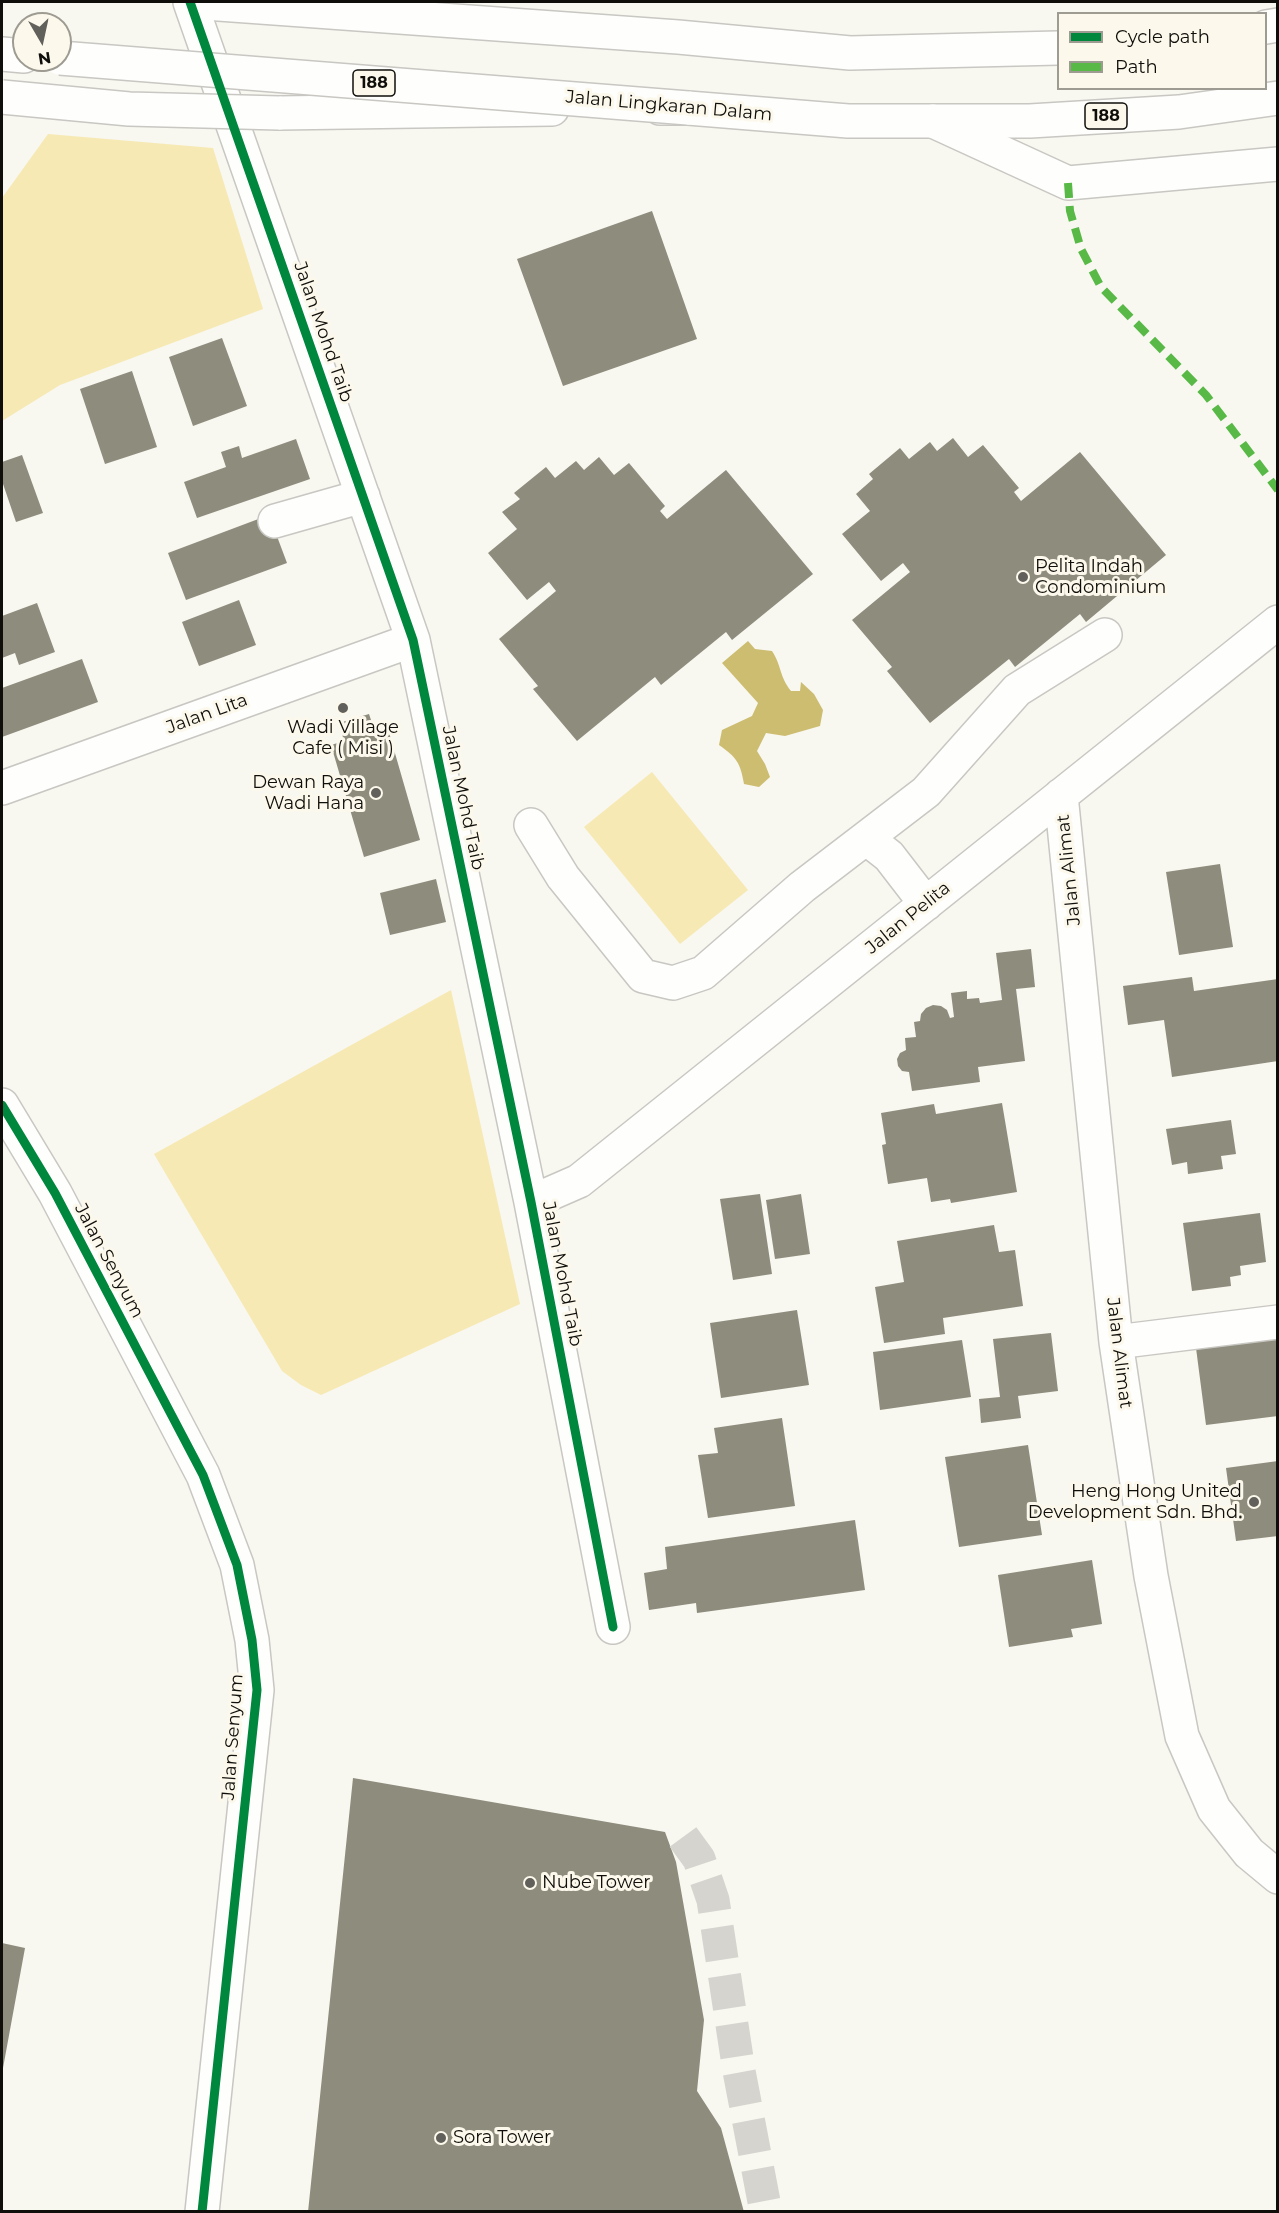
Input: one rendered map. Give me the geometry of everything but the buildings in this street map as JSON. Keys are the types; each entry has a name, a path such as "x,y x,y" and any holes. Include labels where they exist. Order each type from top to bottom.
{"main road":[{"path":"191,2 678,37 850,53 1057,48"},
{"name":"Jalan Mohd Taib","path":"191,2 413,640 531,1202 613,1627"},
{"path":"496,2 678,37"},
{"name":"Jalan Lingkaran Dalam","path":"72,59 848,121 1030,121 1179,112 1278,98"},
{"path":"2,97 129,109 279,113 688,108"},
{"path":"933,121 1068,183 1278,164"},
{"path":"275,521 363,496"},
{"name":"Jalan Pelita","path":"531,1202 579,1182 1278,622"},
{"path":"531,825 563,877 643,976 673,983 703,973 802,887 926,792 1017,690 1105,635"},
{"name":"Jalan Lita","path":"2,788 413,640"},
{"name":"Jalan Alimat","path":"1061,795 1116,1341 1150,1576 1182,1736 1214,1809 1250,1853 1278,1877"},
{"path":"866,838 889,856 926,904"},
{"name":"Jalan Senyum","path":"2,1105 55,1193 202,1475 237,1565 252,1640 257,1690 202,2211"},
{"path":"1116,1341 1278,1322"}],"shaded area":[{"path":"48,134 213,148 263,309 60,385 2,421 2,198"},
{"path":"748,641 755,649 772,651 778,661 784,681 791,691 800,691 801,682 814,694 823,710 820,726 785,736 766,733 757,751 770,777 759,787 744,784 737,761 719,745 722,730 752,716 758,703 722,663"},
{"path":"652,772 748,890 680,944 584,827"},
{"path":"451,990 520,1304 321,1395 301,1385 282,1371 154,1154"}],"tunnel":[{"path":"683,1837 699,1859 713,1900 739,2071 766,2212"}],"marked path":[{"path":"1068,183 1070,211 1081,249 1101,287 1206,395 1278,490"}],"cycle path":[{"path":"190,2 413,640 531,1202 613,1627"},
{"path":"2,1105 55,1193 203,1475 237,1565 252,1640 257,1690 202,2212"}],"place":[{"name":"Pelita Indah Condominium","path":"1023,577"},
{"name":"Wadi Village Cafe ( Misi )","path":"343,708"},
{"name":"Dewan Raya Wadi Hana","path":"376,793"},
{"name":"Heng Hong United Development Sdn. Bhd.","path":"1254,1502"},
{"name":"Nube Tower","path":"530,1883"},
{"name":"Sora Tower","path":"441,2138"}]}
